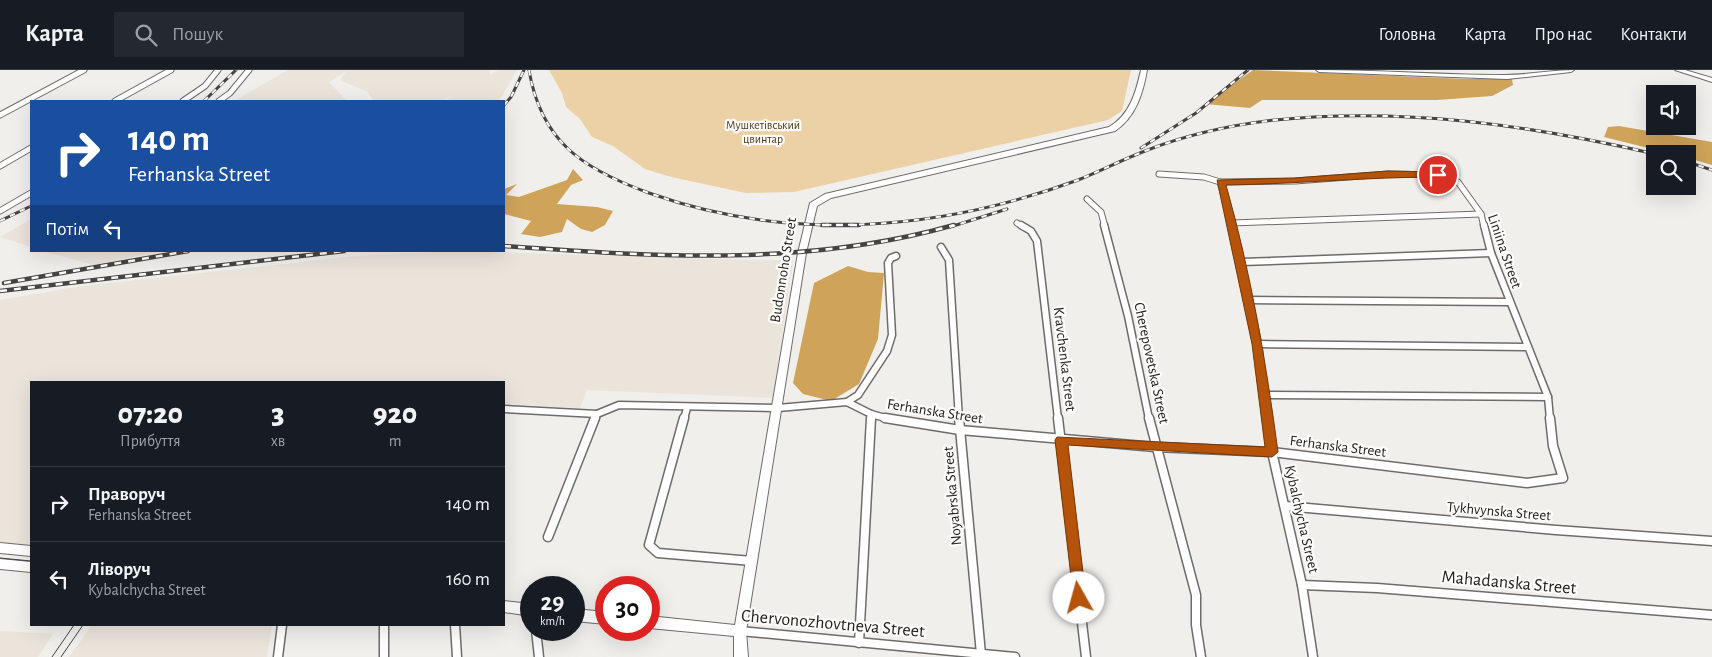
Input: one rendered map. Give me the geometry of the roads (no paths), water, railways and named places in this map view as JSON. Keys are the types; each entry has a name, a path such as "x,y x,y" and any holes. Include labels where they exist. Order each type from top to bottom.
{"main road":[{"name":"Budonnoho Street","path":"741,657 740,631 802,253 813,205 828,196 1112,129 1125,120 1136,97 1144,70"},
{"path":"0,548 30,551"},
{"path":"0,564 30,567"},
{"path":"505,608 520,609"},
{"name":"Chervonozhovtneva Street","path":"660,623 740,631"}],"street":[{"path":"0,115 84,70"},
{"path":"117,100 171,70"},
{"path":"184,100 205,86 218,70"},
{"path":"220,100 236,87 249,70"},
{"path":"1319,70 1465,76 1507,76 1571,70"},
{"path":"1678,70 1712,80"},
{"path":"0,166 30,149"},
{"name":"Liniina Street","path":"1158,174 1204,177 1220,182 1295,181 1388,174 1438,175 1458,182 1481,214 1491,253 1548,397 1553,446 1563,478"},
{"name":"Kybalchycha Street","path":"1220,182 1241,262 1258,344 1263,395 1272,452 1302,585 1313,657"},
{"path":"0,211 30,194"},
{"name":"Cherepovetska Street","path":"1087,198 1101,212 1128,316 1155,447 1196,595 1196,625 1201,657"},
{"path":"1232,224 1481,214"},
{"name":"Kravchenka Street","path":"1017,223 1031,231 1037,241 1062,440 1086,657"},
{"name":"Noyabrska Street","path":"941,247 949,260 960,430 981,654"},
{"path":"1241,262 1491,253"},
{"path":"506,409 597,414 619,405 687,408 778,408 846,402 858,396 887,351 892,335 888,263 891,258 896,256"},
{"path":"1248,300 1510,302"},
{"path":"1258,344 1528,347"},
{"path":"1263,395 1548,397"},
{"name":"Ferhanska Street","path":"846,402 871,414 899,422 960,430 1155,447 1272,452 1527,484 1563,478"},
{"path":"687,408 649,545 658,553 752,561"},
{"path":"548,537 597,414"},
{"name":"Ferhanska Street","path":"859,643 871,414"},
{"name":"Tykhvynska Street","path":"1285,506 1556,530 1712,541"},
{"name":"Mahadanska Street","path":"1302,585 1377,588 1712,615"},
{"path":"278,657 282,626"},
{"path":"384,626 384,657"},
{"path":"455,626 457,657"},
{"name":"Chervonozhovtneva Street","path":"740,631 1015,657"},
{"path":"537,641 539,657"}],"tram line":[{"path":"0,558 30,561"},
{"path":"52,657 73,626"},
{"path":"61,657 82,626"}],"railway":[{"path":"205,100 236,70"},
{"path":"505,104 511,97 524,70"},
{"path":"529,70 535,95 544,116 555,134 569,150 585,163 604,174 649,193 702,209 756,219 810,224 864,224 919,220 972,211 1026,197 1078,180 1136,154 1176,140 1225,128 1275,120 1371,116 1419,117 1466,121 1561,135 1646,152"},
{"path":"1141,148 1196,113 1248,70"},
{"path":"1696,165 1712,170"},
{"path":"0,221 30,206"},
{"path":"950,227 1007,209"},
{"path":"822,225 859,225"},
{"path":"505,246 674,255 787,253 843,248 954,225"},
{"path":"4,283 182,252"},
{"path":"0,291 335,252"}],"park label":[{"name":"Мушкетівський цвинтар","path":"763,132"}]}
